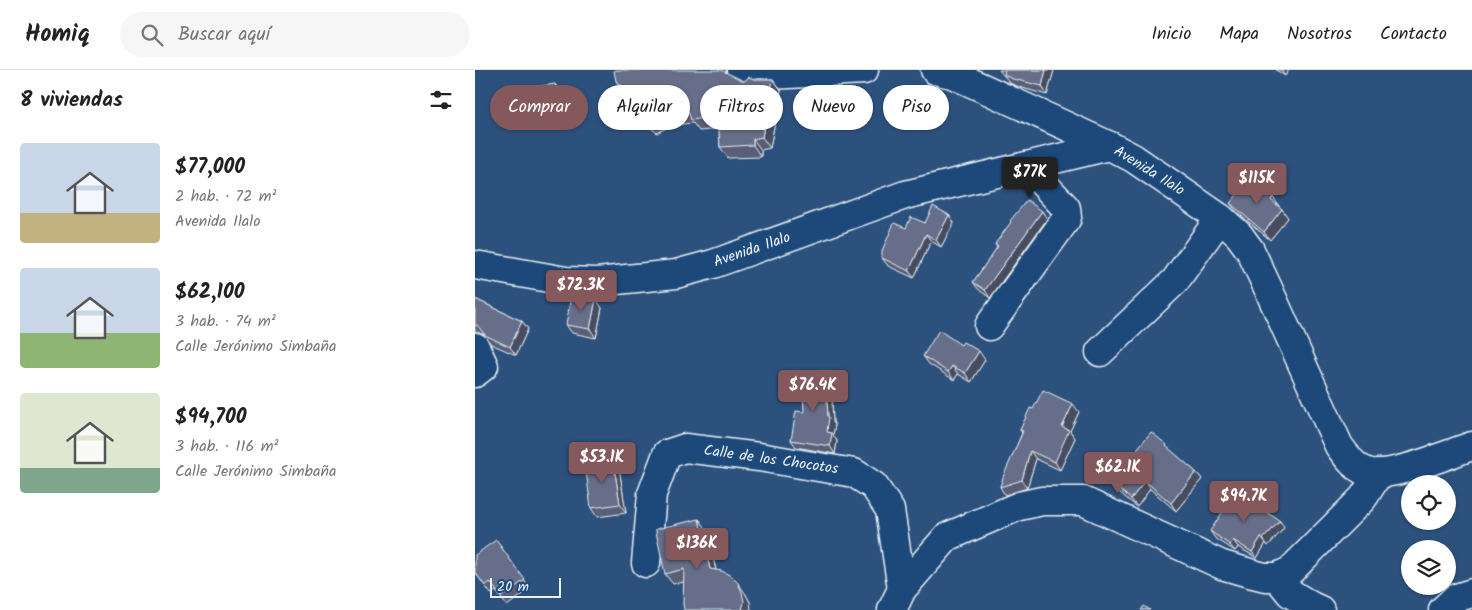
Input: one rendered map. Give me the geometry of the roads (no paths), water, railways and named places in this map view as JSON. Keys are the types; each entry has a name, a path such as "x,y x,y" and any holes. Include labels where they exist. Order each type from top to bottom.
{"street":[{"path":"741,70 770,75 864,70"},
{"path":"935,70 952,74 1110,146"},
{"name":"Avenida Ilalo","path":"475,265 565,281 597,282 676,274 713,264 905,195 1110,146 1133,158 1220,218 1239,234 1250,250 1339,446 1348,459 1369,473 1379,473 1403,469 1472,446"},
{"path":"989,326 1067,218 1066,208 1027,166"},
{"path":"1100,352 1175,281 1220,218"},
{"path":"475,346 483,366 475,373"},
{"name":"Calle de los Chocotos","path":"647,563 652,494 667,454 685,448 759,457 855,473 874,486 890,510 897,599"},
{"path":"897,599 947,538 1019,506 1058,500 1083,502 1222,565 1265,577 1277,577 1291,570 1363,498 1379,473"},
{"path":"1277,577 1290,594 1320,610"},
{"path":"1443,610 1456,598 1472,593"}]}
